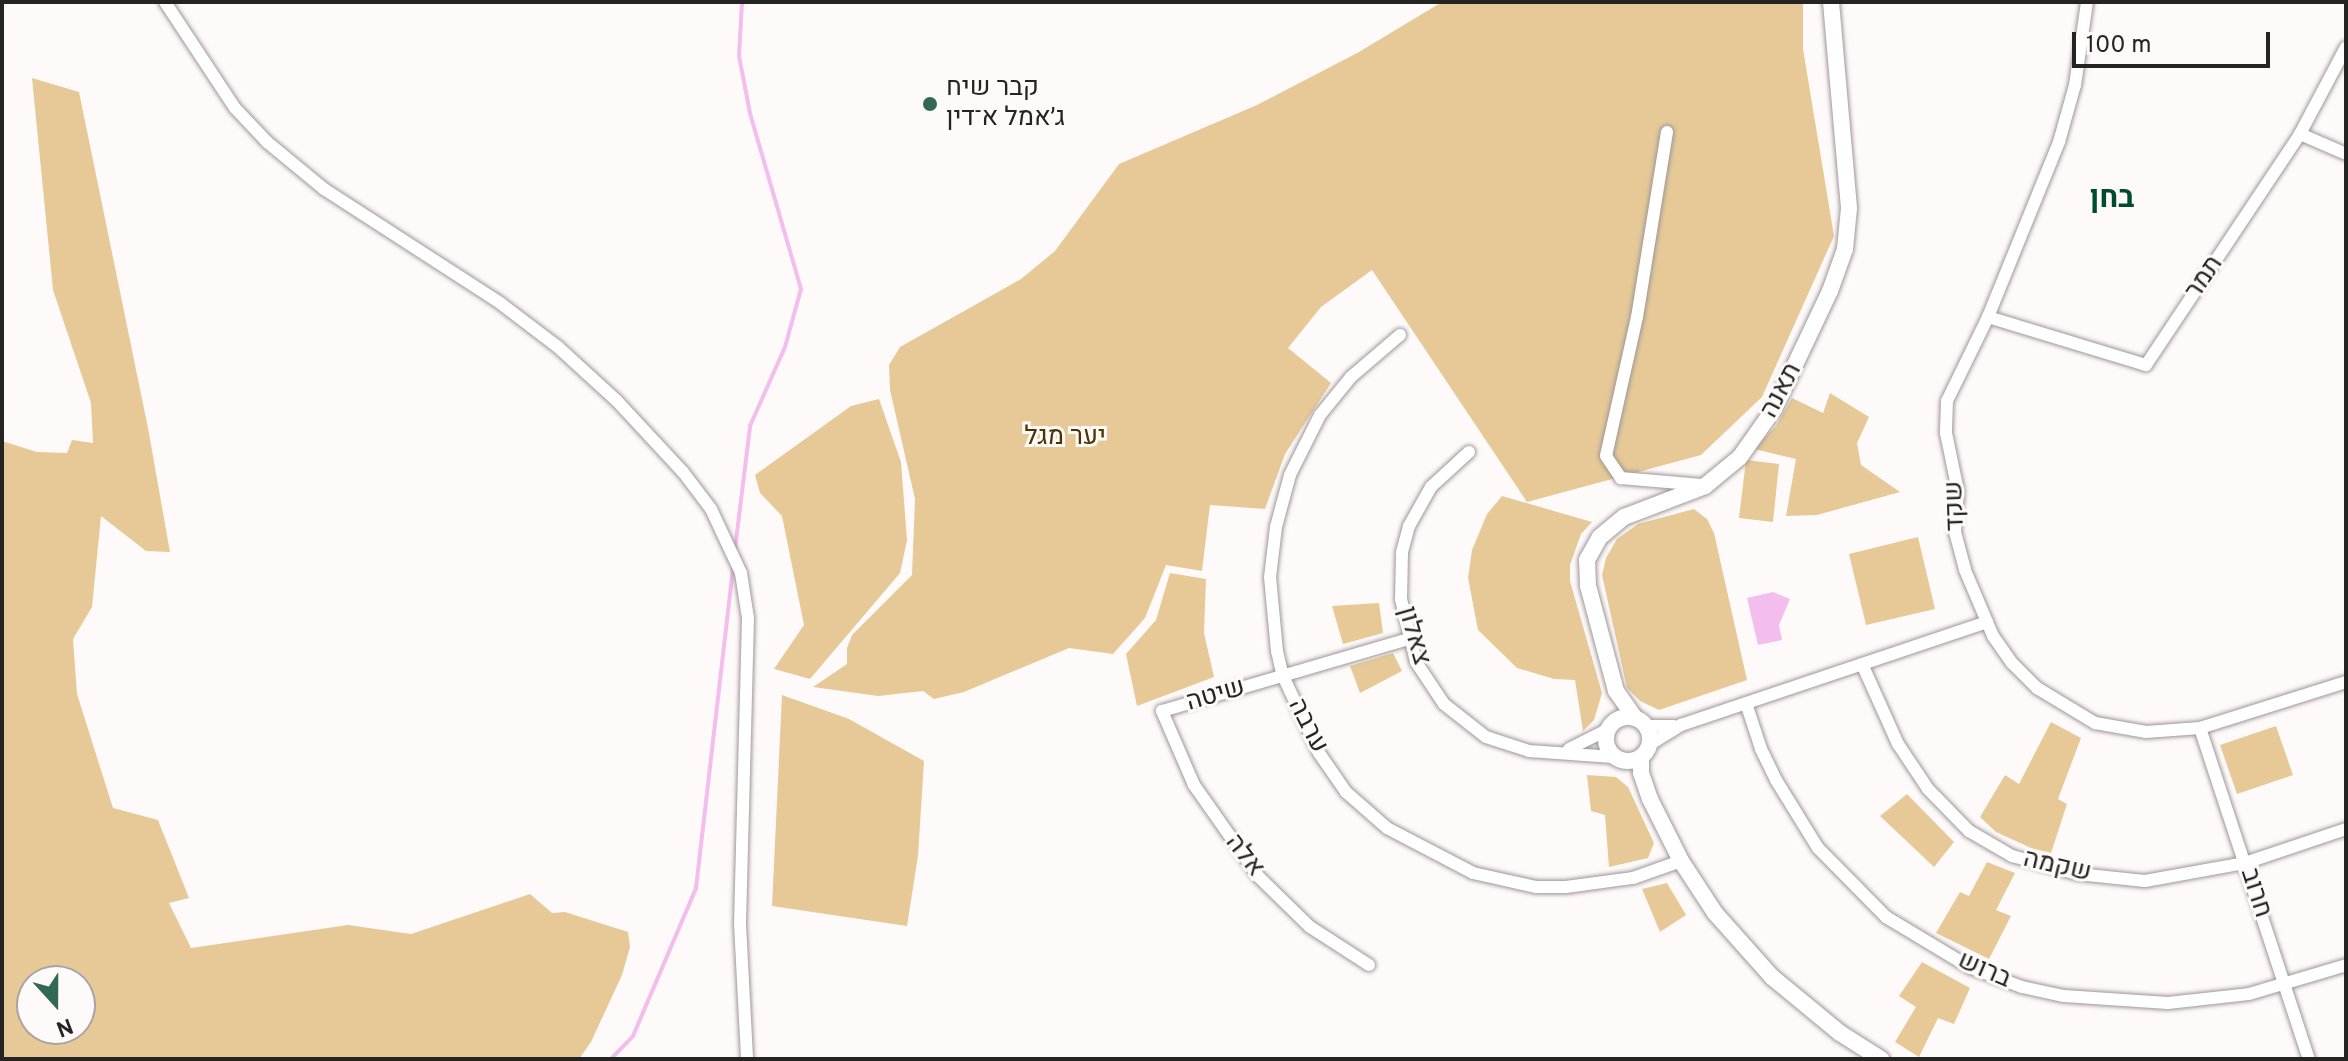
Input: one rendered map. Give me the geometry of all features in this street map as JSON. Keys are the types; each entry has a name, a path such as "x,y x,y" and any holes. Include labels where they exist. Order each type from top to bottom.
{"street":[{"path":"165,2 235,108 267,142 324,189 500,303 558,347 617,401 683,472 711,509 741,573 748,618 740,924 747,1059"},
{"name":"תאנה","path":"1640,722 1616,691 1588,586 1587,560 1591,551 1624,517 1705,486 1740,457 1774,409 1830,291 1845,249 1848,184 1831,2"},
{"name":"שקד","path":"2087,2 2068,112 1988,317 1954,383 1944,415 1958,491 1955,532 1965,570 2002,649 2024,676 2053,699 2095,723 2146,732 2200,728 2346,682"},
{"name":"תמר","path":"1988,317 2146,365 2300,134 2346,47"},
{"path":"1667,132 1637,317 1606,456 1621,478 1705,486"},
{"path":"2300,134 2346,154"},
{"name":"ערבה","path":"1400,335 1373,355 1333,397 1303,443 1285,489 1270,577 1273,627 1283,676 1319,753 1346,792 1387,828 1438,858 1473,873 1536,887 1601,884 1633,878 1681,861"},
{"name":"צאלון","path":"1469,452 1431,487 1409,526 1401,572 1402,609 1409,639 1429,685 1465,722 1507,745 1618,759"},
{"path":"1618,759 1645,751 1681,725 1987,622"},
{"name":"שיטה","path":"1162,711 1409,639"},
{"name":"שקמה","path":"1862,664 1898,744 1946,811 1996,848 2037,864 2112,879 2177,878 2245,863 2346,829"},
{"name":"תאנה","path":"1609,728 1616,691"},
{"name":"ברוש","path":"1746,703 1761,749 1776,780 1818,848 1886,917 1971,968 2022,987 2064,996 2134,1003 2207,1000 2285,986 2346,965"},
{"name":"אלה","path":"1162,711 1194,785 1258,876 1310,927 1369,965"},
{"path":"1562,752 1622,718 1681,725"},
{"path":"1640,722 1645,751 1644,784"},
{"path":"1609,728 1605,744 1644,784 1681,861 1715,913 1772,977 1830,1025 1881,1059"},
{"name":"חרוב","path":"2200,728 2309,1059"}],"green space":[{"name":"יער מגל","path":"1442,2 1803,2 1803,49 1834,236 1762,397 1701,455 1527,502 1372,270 1321,307 1288,348 1331,383 1285,454 1265,509 1210,505 1202,571 1166,565 1145,618 1113,654 1069,648 964,692 934,699 923,691 878,696 813,687 847,664 847,648 852,635 912,575 915,499 890,390 889,365 900,347 1021,279 1055,251 1119,164 1257,105 1359,52"},
{"path":"32,78 79,92 148,428 170,552 146,551 101,516 92,607 73,639 77,694 113,808 158,820 189,898 169,903 191,948 348,925 411,934 530,894 552,913 565,912 628,932 630,947 622,975 591,1042 579,1059 2,1059 2,441 37,452 67,453 72,440 93,443 91,403 53,290"},
{"path":"1830,393 1869,417 1857,443 1861,465 1900,492 1817,515 1786,516 1796,459 1754,449 1776,426 1792,398 1823,413"},
{"path":"879,399 901,462 907,540 900,573 810,679 774,669 804,625 782,516 760,493 755,475 851,406"},
{"path":"1746,460 1779,464 1773,522 1739,518"},
{"path":"1502,496 1592,522 1581,534 1570,565 1570,581 1602,693 1594,720 1583,731 1575,680 1554,679 1517,668 1478,630 1468,578 1472,550 1487,514"},
{"path":"1694,509 1707,519 1714,533 1747,680 1659,710 1640,701 1627,688 1602,575 1606,558 1617,539 1638,524"},
{"path":"1918,537 1935,609 1866,625 1849,554"},
{"path":"1170,573 1206,579 1204,633 1214,677 1137,706 1126,654 1156,620"},
{"path":"1379,603 1383,633 1343,644 1332,606"},
{"path":"1393,653 1402,671 1360,693 1350,666"},
{"path":"782,695 849,719 924,761 918,856 907,926 772,906"},
{"path":"2051,722 2081,738 2058,799 2067,804 2051,853 2031,848 1996,832 1980,817 2005,775 2019,784"},
{"path":"2276,726 2293,775 2237,794 2220,745"},
{"path":"1587,775 1616,777 1628,787 1654,843 1648,858 1609,867 1605,815 1591,811"},
{"path":"1907,794 1954,842 1934,867 1880,816"},
{"path":"1987,862 2015,873 1996,910 2011,916 1989,959 1936,933 1960,892 1969,896"},
{"path":"1667,883 1686,915 1660,932 1642,889"},
{"path":"1922,962 1970,988 1954,1024 1938,1018 1919,1057 1895,1042 1916,1007 1899,996"}],"shaded area":[{"path":"1773,592 1790,599 1779,625 1782,640 1758,645 1747,598"}],"waterway":[{"path":"735,549 750,426 785,347 801,289 750,113 739,56 742,2"},
{"path":"611,1059 633,1036 696,888 733,566"}],"place":[{"name":"קבר שיח ג׳אמל א־דין","path":"930,104"}],"district":[{"name":"בחן","path":"2112,200"}]}
